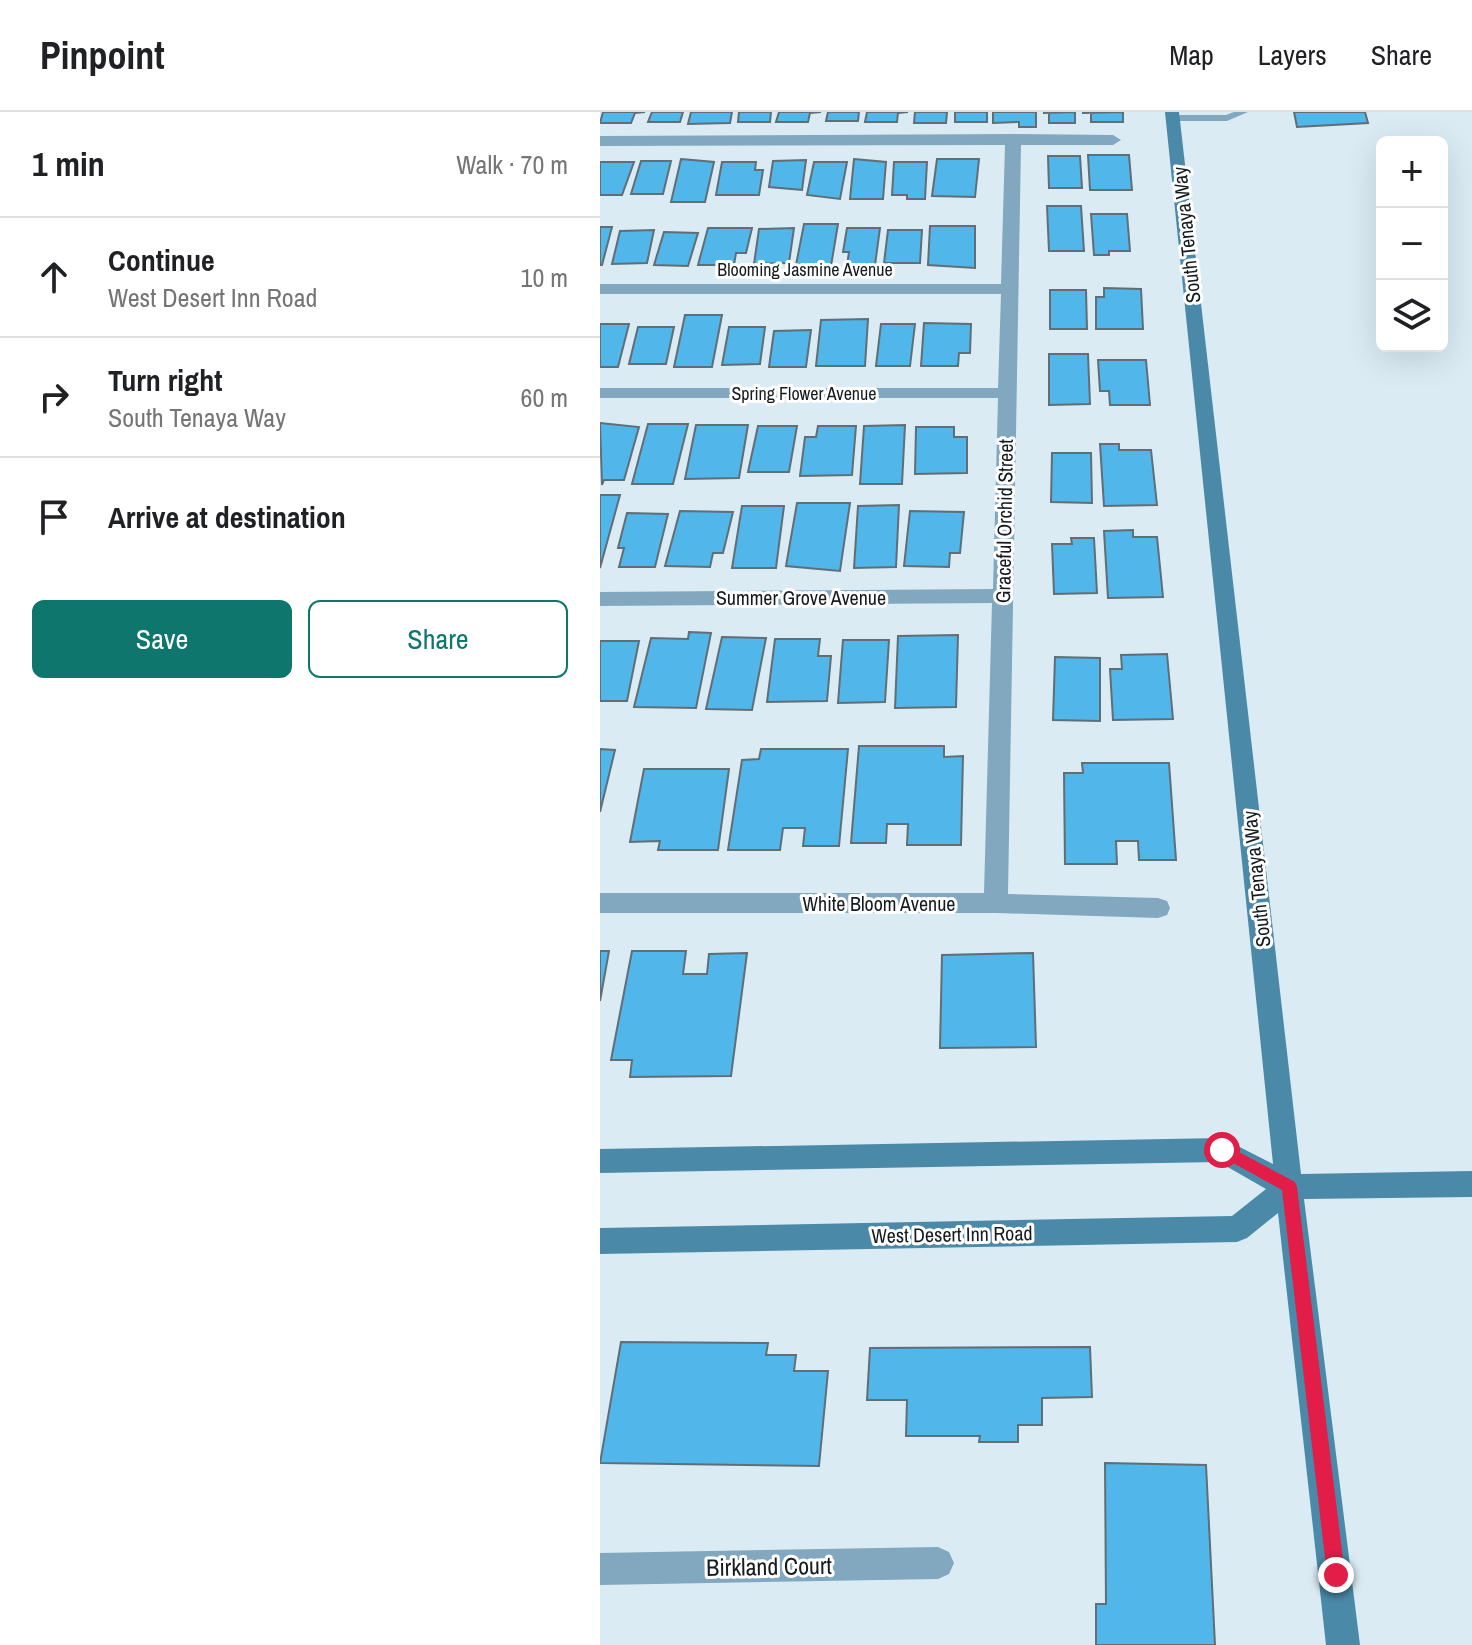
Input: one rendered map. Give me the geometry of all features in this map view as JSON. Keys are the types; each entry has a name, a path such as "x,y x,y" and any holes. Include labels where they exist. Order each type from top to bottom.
{"street":[{"name":"South Tenaya Way","path":"1173,115 1289,1187 1343,1645"},
{"name":"Graceful Orchid Street","path":"996,903 1013,139"},
{"path":"600,141 1113,140"},
{"name":"Blooming Jasmine Avenue","path":"600,289 1010,289"},
{"name":"Spring Flower Avenue","path":"600,393 1007,393"},
{"name":"Summer Grove Avenue","path":"600,599 1003,596"},
{"name":"White Bloom Avenue","path":"600,903 996,903 1158,908"},
{"path":"600,1161 1222,1150 1289,1187 1472,1184"},
{"name":"West Desert Inn Road","path":"600,1241 1237,1229 1289,1187"},
{"name":"Birkland Court","path":"600,1569 938,1563"}],"lane":[{"path":"1173,115 1227,118 1243,112"}],"building":[{"path":"603,112 645,112 635,113 631,123 600,123"},
{"path":"652,112 683,112 680,122 648,122"},
{"path":"691,112 732,112 730,123 688,124"},
{"path":"739,112 771,112 770,122 738,122"},
{"path":"779,112 821,112 810,113 808,122 776,122"},
{"path":"828,112 859,112 858,121 826,121"},
{"path":"867,112 908,112 898,113 897,122 865,122"},
{"path":"915,112 947,112 946,123 914,123"},
{"path":"955,112 987,112 987,122 955,122"},
{"path":"993,112 1036,112 1036,127 1019,127 1019,122 993,123"},
{"path":"1075,112 1075,123 1049,123 1049,113 1043,113"},
{"path":"1123,112 1123,122 1091,122 1091,113 1082,113"},
{"path":"1294,112 1365,112 1368,123 1297,127"},
{"path":"1088,155 1129,155 1132,190 1090,190"},
{"path":"1048,156 1080,156 1082,188 1049,188"},
{"path":"681,159 714,162 705,202 671,202"},
{"path":"854,159 886,162 883,199 850,199"},
{"path":"937,159 979,159 975,197 932,196"},
{"path":"806,160 802,190 769,187 773,161"},
{"path":"641,161 671,161 663,194 631,194"},
{"path":"600,162 634,162 622,195 600,195"},
{"path":"722,162 756,162 755,170 763,170 759,195 716,195"},
{"path":"814,162 847,162 840,199 807,195"},
{"path":"894,162 927,162 925,199 892,195"},
{"path":"1047,206 1081,206 1084,251 1049,251"},
{"path":"1091,214 1127,214 1130,251 1094,255"},
{"path":"804,224 838,224 831,266 796,265"},
{"path":"930,226 975,226 975,268 928,265"},
{"path":"600,227 612,227 602,265 600,265"},
{"path":"708,228 752,228 746,253 736,253 734,265 698,265"},
{"path":"794,228 789,263 754,264 759,229"},
{"path":"847,228 880,228 875,265 847,265 849,252 843,252"},
{"path":"654,230 647,263 612,264 620,231"},
{"path":"888,230 922,230 920,263 884,263"},
{"path":"664,232 698,233 688,266 654,265"},
{"path":"1104,288 1141,289 1143,329 1096,329 1096,297 1104,297"},
{"path":"1050,290 1086,290 1087,329 1050,329"},
{"path":"685,315 722,315 712,367 674,367"},
{"path":"868,319 865,366 816,366 821,320"},
{"path":"924,323 971,324 970,353 959,353 958,366 921,366"},
{"path":"600,324 629,324 618,367 600,367"},
{"path":"881,324 915,324 910,366 876,366"},
{"path":"638,327 674,327 666,364 629,364"},
{"path":"729,327 765,327 760,364 722,365"},
{"path":"811,330 806,367 769,367 774,331"},
{"path":"1049,354 1088,354 1090,404 1049,405"},
{"path":"1098,360 1146,360 1150,405 1110,405 1109,391 1100,391"},
{"path":"600,423 639,427 624,480 604,480 602,485"},
{"path":"648,424 688,424 673,484 632,484"},
{"path":"696,425 748,425 739,478 685,479"},
{"path":"905,425 902,484 860,484 864,426"},
{"path":"758,426 797,426 789,472 748,472"},
{"path":"818,426 856,426 852,475 800,476 805,437 816,437"},
{"path":"916,427 954,427 954,437 967,437 967,473 915,474"},
{"path":"1100,444 1119,444 1119,450 1151,450 1157,505 1104,506"},
{"path":"1052,453 1091,453 1092,503 1051,502"},
{"path":"600,495 620,495 600,568"},
{"path":"797,503 850,503 840,571 786,566"},
{"path":"899,505 896,567 854,568 858,506"},
{"path":"742,506 784,506 776,568 732,568"},
{"path":"680,511 733,512 723,553 713,553 710,567 665,566"},
{"path":"910,511 964,512 960,553 950,553 949,567 904,566"},
{"path":"627,513 668,514 655,567 619,567 624,548 618,548"},
{"path":"1133,530 1133,537 1157,537 1163,597 1108,598 1104,531"},
{"path":"1071,538 1094,538 1097,593 1054,594 1052,544 1072,544"},
{"path":"689,632 711,633 696,708 634,707 651,638 688,639"},
{"path":"958,635 956,707 895,708 898,636"},
{"path":"722,637 766,638 752,710 706,709"},
{"path":"775,639 820,639 818,656 831,656 827,701 767,702"},
{"path":"843,640 889,640 885,702 838,703"},
{"path":"600,641 639,641 627,701 600,701"},
{"path":"1167,654 1173,719 1113,720 1110,669 1122,669 1121,655"},
{"path":"1055,657 1100,658 1100,721 1053,720"},
{"path":"859,746 944,746 944,757 963,756 961,845 907,845 908,824 887,824 886,843 851,843"},
{"path":"600,749 615,750 600,812"},
{"path":"761,749 848,749 839,846 803,846 805,828 783,828 780,850 728,850 742,760 759,759"},
{"path":"1082,763 1169,763 1176,860 1139,860 1138,841 1116,841 1117,864 1065,864 1064,773 1083,773"},
{"path":"644,769 729,769 718,850 658,850 660,841 630,842"},
{"path":"600,951 609,951 600,1001"},
{"path":"632,951 686,951 683,974 707,974 709,954 747,953 731,1076 630,1077 632,1060 611,1060"},
{"path":"1033,953 1036,1047 940,1048 942,955"},
{"path":"621,1342 768,1343 766,1355 796,1355 794,1371 828,1371 819,1466 600,1463"},
{"path":"1090,1347 1092,1397 1042,1398 1042,1425 1018,1425 1018,1442 979,1442 980,1436 906,1436 907,1400 867,1400 870,1348"},
{"path":"1105,1463 1206,1465 1215,1645 1096,1645 1096,1604 1106,1604"}],"route":[{"path":"1222,1150 1289,1187 1336,1575"}]}
